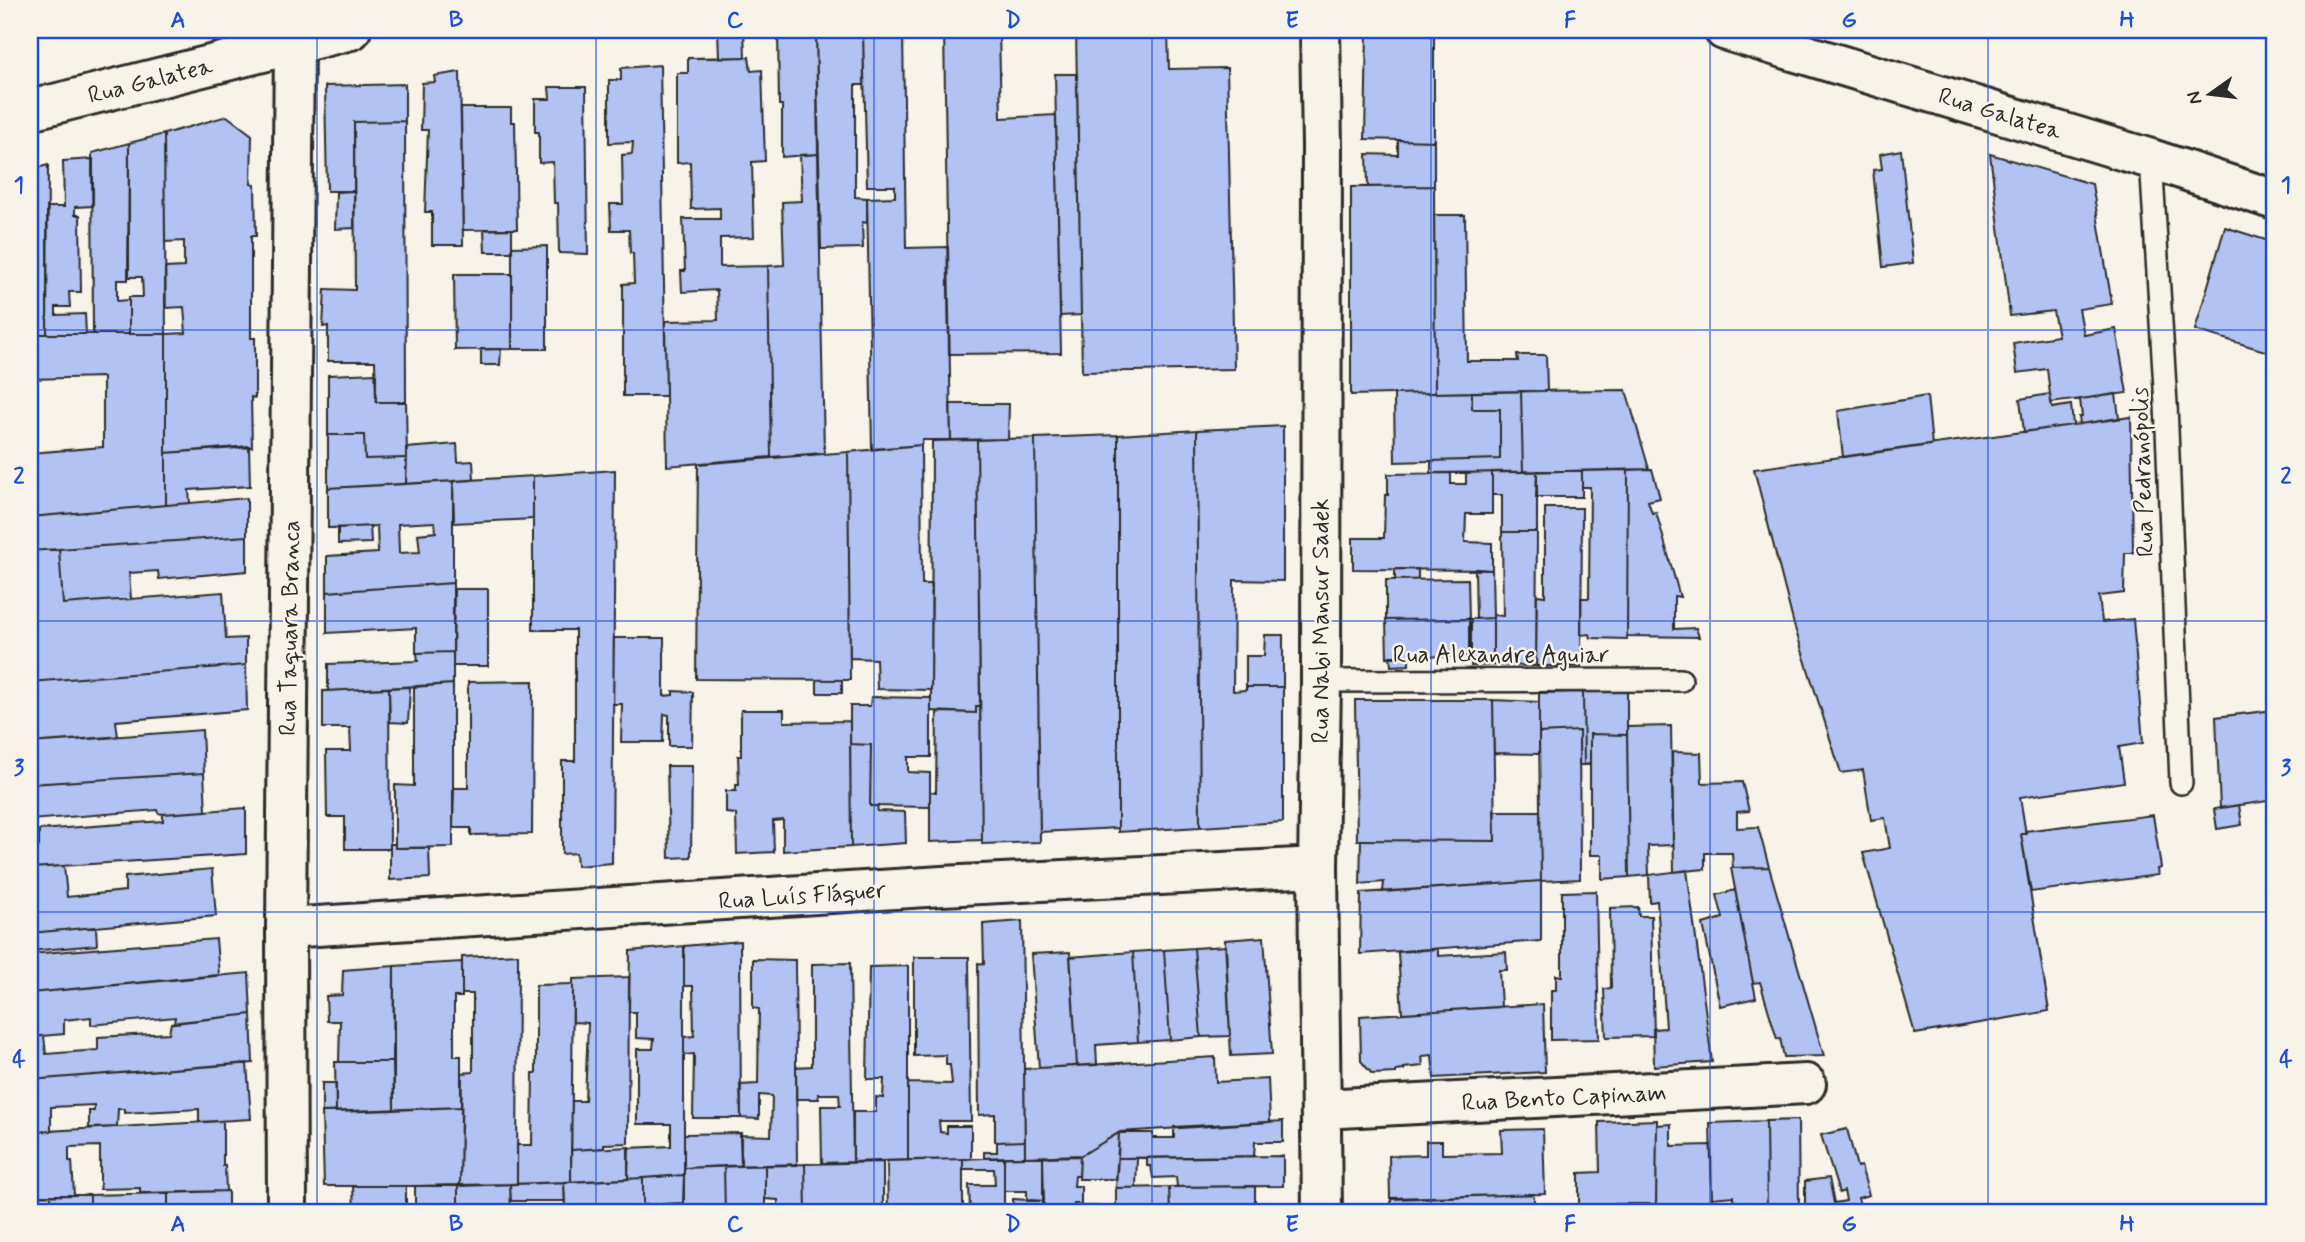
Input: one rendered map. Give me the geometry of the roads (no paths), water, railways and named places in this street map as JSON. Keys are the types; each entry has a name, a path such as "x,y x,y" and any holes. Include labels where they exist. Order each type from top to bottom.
{"street":[{"name":"Rua Galatea","path":"30,110 352,30"},
{"name":"Rua Nabi Mansur Sadek","path":"1320,30 1321,681 1318,867 1322,1212"},
{"name":"Rua Galatea","path":"1724,30 2151,159 2275,200"},
{"name":"Rua Taquara Branca","path":"287,1212 286,928 294,43"},
{"name":"Rua Luís Fláquer","path":"286,928 942,886 1318,867"},
{"name":"Rua Bento Capinam","path":"1321,1109 1806,1084"}],"lane":[{"name":"Rua Pedranópolis","path":"2151,159 2165,404 2181,783"},
{"name":"Rua Alexandre Aguiar","path":"1321,681 1681,680"}]}
